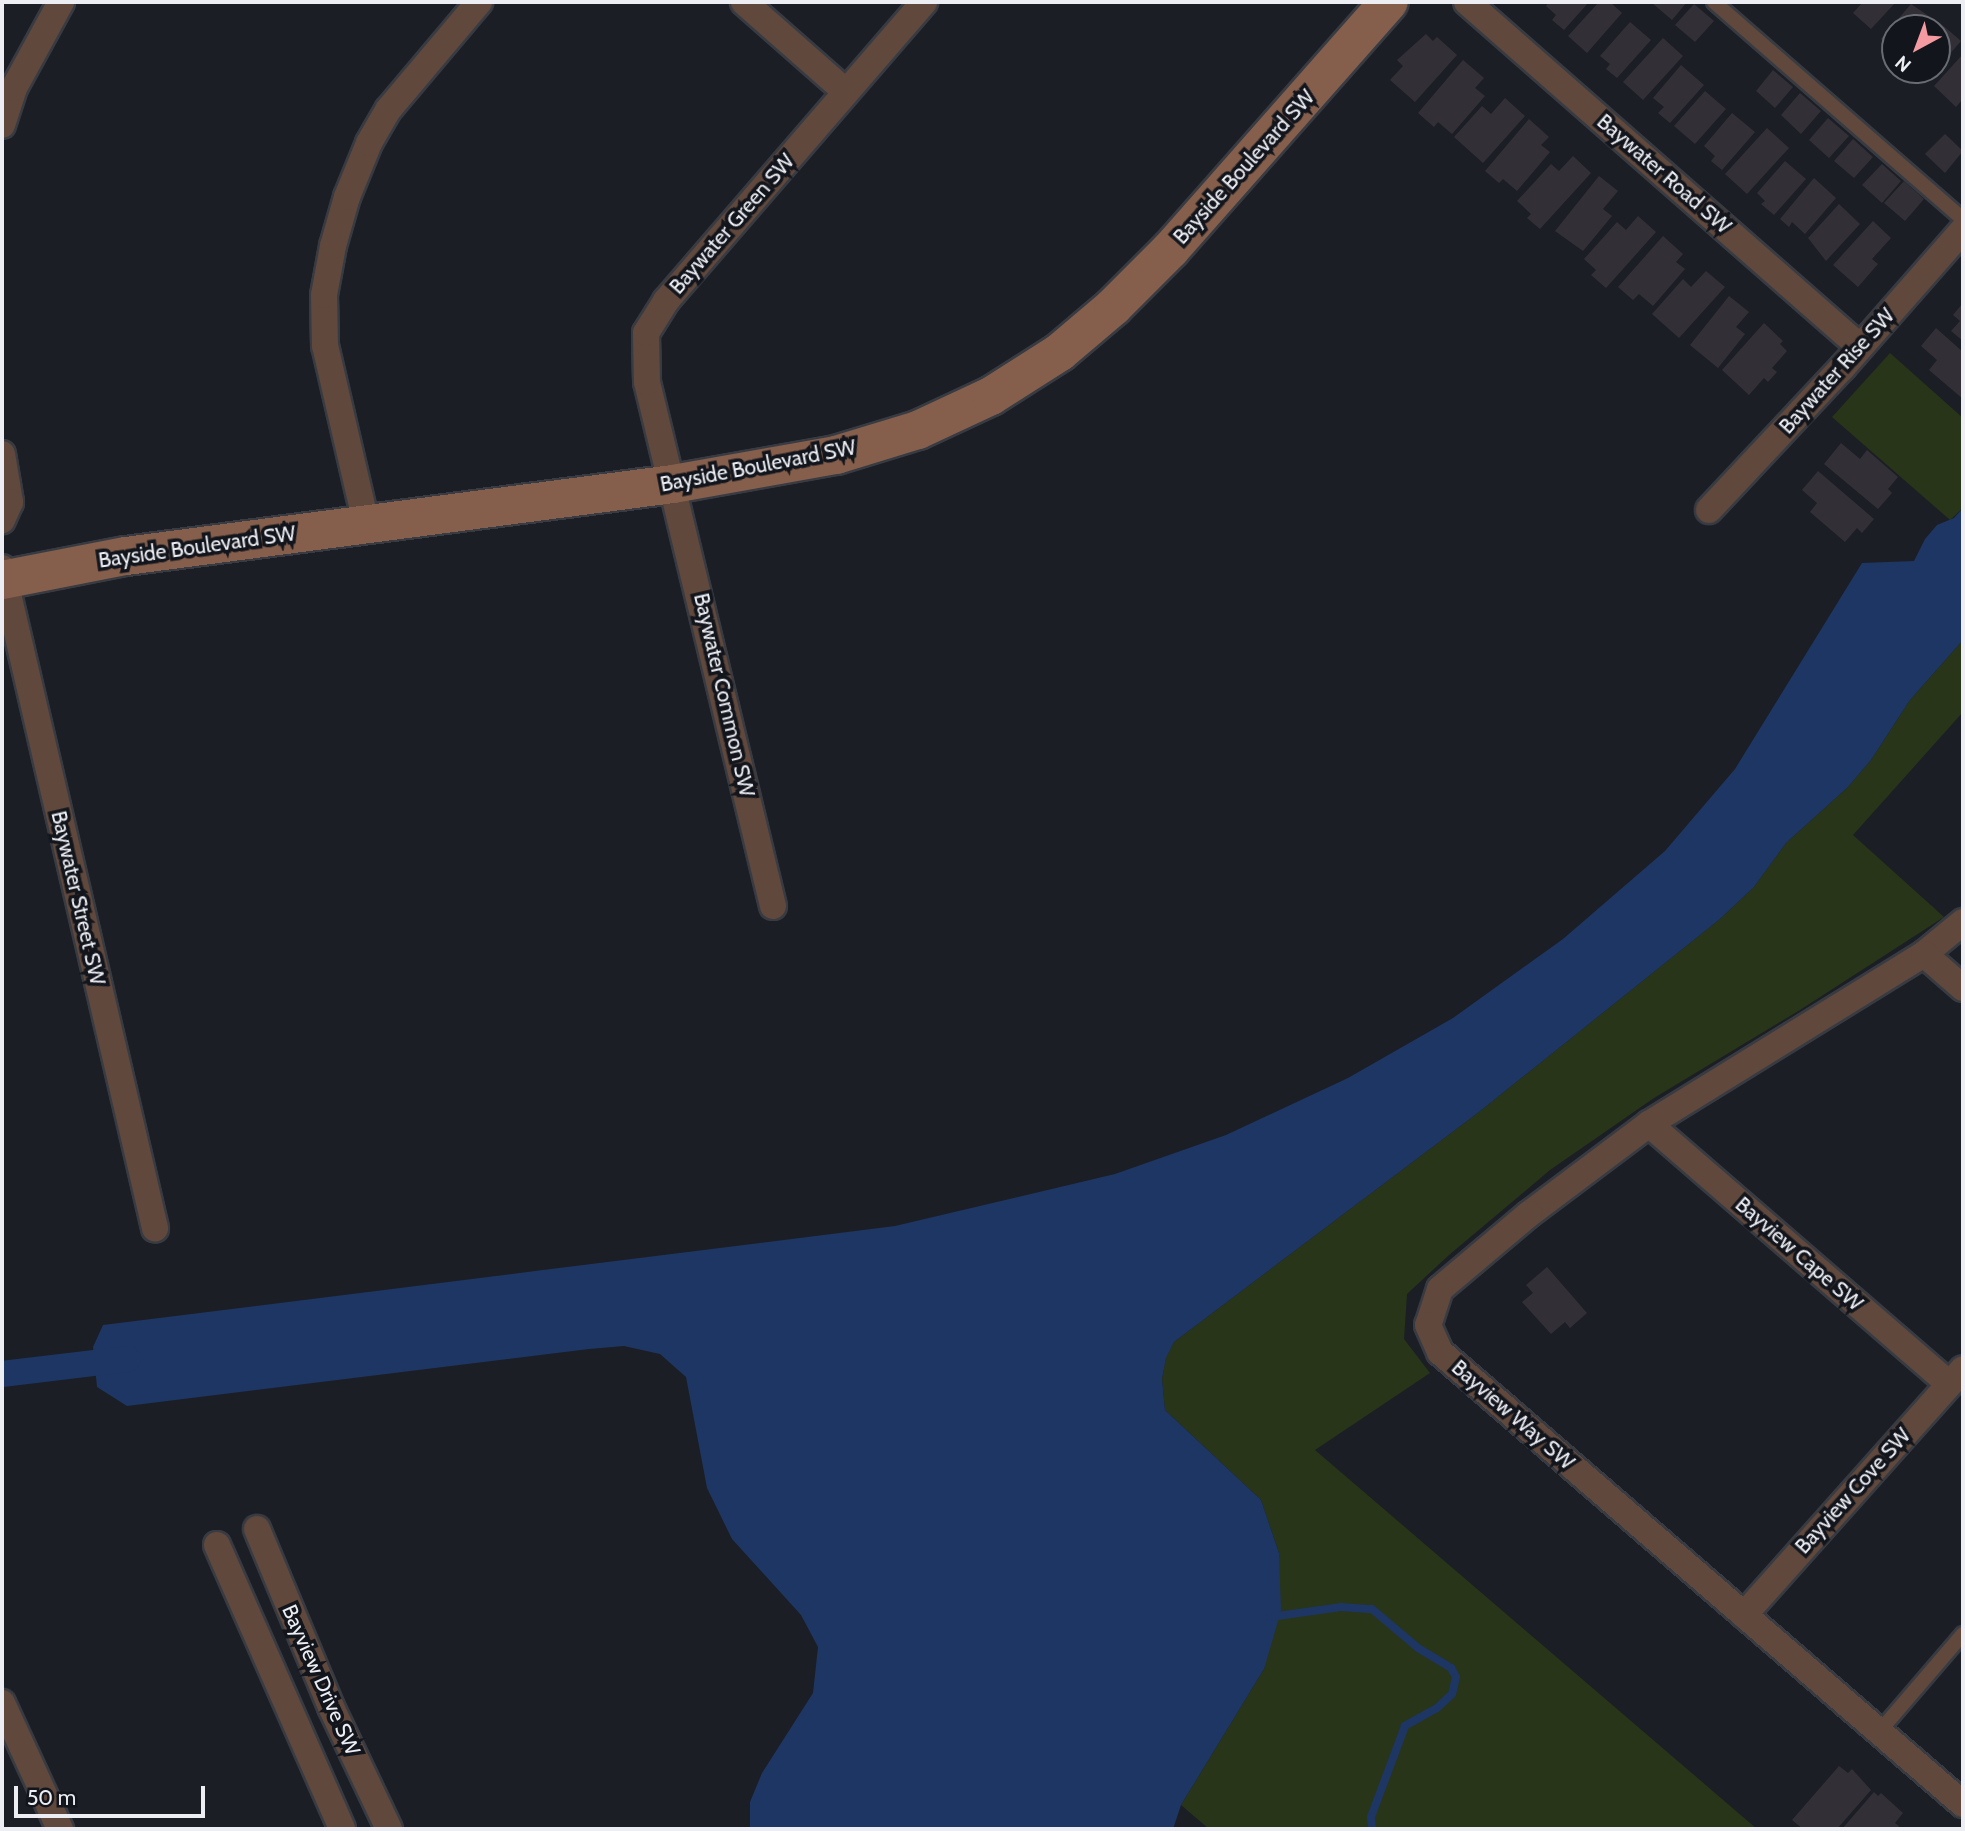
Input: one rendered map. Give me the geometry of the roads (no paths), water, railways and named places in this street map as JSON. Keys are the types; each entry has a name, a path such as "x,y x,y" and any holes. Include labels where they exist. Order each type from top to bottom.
{"street":[{"path":"2,125 14,88 61,2"},
{"path":"366,523 325,346 324,295 333,247 347,197 369,143 389,109 479,2"},
{"path":"744,2 846,92"},
{"name":"Baywater Green SW","path":"673,484 647,382 646,332 666,300 924,2"},
{"name":"Bayside Boulevard SW","path":"3,576 366,523 673,484 836,456 918,430 991,396 1060,352 1113,307 1171,249 1389,2"},
{"name":"Baywater Road SW","path":"1466,2 1860,347"},
{"name":"Baywater Rise SW","path":"1709,510 1860,347 1963,230"},
{"path":"2,454 10,502 2,520"},
{"name":"Baywater Common SW","path":"673,484 774,906"},
{"name":"Baywater Street SW","path":"3,576 155,1228"},
{"name":"Bayview Way SW","path":"1963,922 1924,954 1649,1124 1529,1214 1440,1289 1427,1325 1440,1352 1963,1804"},
{"path":"1924,954 1963,989"},
{"name":"Bayview Cape SW","path":"1649,1124 1956,1376"},
{"name":"Bayview Cove SW","path":"1744,1615 1956,1376"},
{"name":"Bayview Drive SW","path":"257,1530 331,1707 389,1829"},
{"name":"Bayview Drive SW","path":"218,1545 342,1829"},
{"path":"2,1703 60,1829"}],"lane":[{"path":"1714,2 1963,219"},
{"path":"1879,1732 1963,1634"}],"water":[{"path":"1963,508 1963,640 1910,700 1871,760 1848,787 1786,843 1754,887 1720,919 1479,1112 1174,1342 1166,1358 1162,1379 1165,1410 1261,1500 1279,1553 1281,1611 1264,1669 1181,1805 1173,1829 750,1829 750,1802 762,1773 813,1693 818,1647 801,1615 732,1539 707,1488 686,1377 660,1354 624,1346 589,1349 127,1406 97,1387 93,1347 103,1325 895,1226 1115,1174 1226,1135 1348,1078 1453,1018 1563,939 1665,851 1735,769 1862,563 1914,561 1925,539 1937,525 1954,518"}],"waterway":[{"path":"2,1374 128,1359"},
{"path":"1270,1617 1341,1607 1372,1609 1418,1648 1451,1668 1456,1677 1452,1694 1437,1708 1405,1726 1371,1817 1372,1829"}]}
